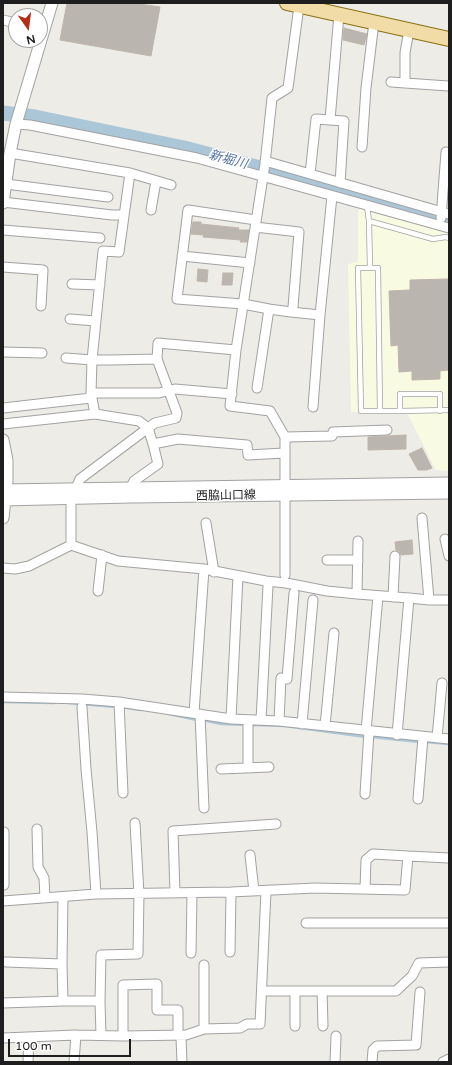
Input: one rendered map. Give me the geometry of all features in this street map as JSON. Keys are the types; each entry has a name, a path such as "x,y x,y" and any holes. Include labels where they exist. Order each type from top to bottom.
{"main road":[{"path":"293,4 449,39"}],"street":[{"path":"48,13 52,3"},
{"path":"285,575 284,437 270,411 230,406 236,350 264,169 272,98 288,88 293,4"},
{"path":"330,120 339,14"},
{"path":"362,147 366,88 374,22"},
{"path":"405,83 405,53 409,30"},
{"path":"37,48 16,123 3,202 112,215 124,215"},
{"path":"391,82 448,86"},
{"path":"310,174 316,119 344,121 340,183"},
{"path":"16,123 197,158 264,169 310,174 445,213"},
{"path":"264,169 332,196 445,227 446,152 449,152"},
{"path":"10,153 130,173 171,185"},
{"path":"95,414 91,396 92,360 103,251 119,252 130,173"},
{"path":"151,210 156,181"},
{"path":"6,184 108,197"},
{"path":"314,407 320,315 332,196"},
{"path":"291,312 293,307 299,232 188,210 177,299 243,304 269,309 291,312 320,315"},
{"path":"3,230 100,238"},
{"path":"182,256 250,263"},
{"path":"3,267 43,270 41,306"},
{"path":"72,284 100,285"},
{"path":"257,388 269,309"},
{"path":"70,319 96,321"},
{"path":"71,545 73,493 80,479 155,422 176,418 177,413 157,359 158,343 236,350"},
{"path":"3,352 42,353"},
{"path":"66,358 92,360 157,359"},
{"path":"3,408 91,396 159,393 175,389 232,394"},
{"path":"3,424 95,414 139,421 148,428 158,464 134,481 131,492"},
{"path":"284,437 332,436 333,432 387,430"},
{"path":"153,444 178,439 247,445 248,455 284,454"},
{"path":"3,440 7,460 3,518"},
{"name":"西脇山口線","path":"4,495 284,490 449,483"},
{"name":"西脇山口線","path":"284,490 449,493"},
{"path":"422,518 429,600"},
{"path":"206,523 214,572"},
{"path":"445,539 449,556"},
{"path":"357,594 358,541"},
{"path":"3,568 14,569 29,566 71,545 118,560 204,569 266,581 286,583 327,592 429,600 449,600"},
{"path":"98,591 102,555"},
{"path":"393,597 395,556"},
{"path":"327,560 358,560"},
{"path":"204,569 198,717 204,808"},
{"path":"231,719 238,576"},
{"path":"261,720 268,586"},
{"path":"279,721 281,678 287,679 294,593"},
{"path":"365,794 378,596"},
{"path":"397,734 409,598"},
{"path":"302,724 313,600"},
{"path":"325,726 334,633"},
{"path":"437,738 442,683"},
{"path":"3,697 82,699 119,706 198,717 231,719 248,724 261,720 279,721 325,726 368,735 397,734 422,742 437,738 449,739"},
{"path":"119,706 123,793"},
{"path":"82,707 96,894"},
{"path":"248,724 248,768"},
{"path":"418,799 422,742"},
{"path":"221,769 269,766"},
{"path":"100,1035 101,955 138,954 139,894 135,824"},
{"path":"175,893 173,831 276,824"},
{"path":"37,829 38,868 44,878 45,898"},
{"path":"4,832 4,885"},
{"path":"364,889 366,860 373,854 449,858"},
{"path":"250,855 254,891"},
{"path":"3,901 96,894 231,892 315,888 405,890 408,856"},
{"path":"3,1038 76,1035 186,1035 204,1029 240,1028 247,1024 260,1024 266,891"},
{"path":"230,952 231,892"},
{"path":"192,893 192,953"},
{"path":"63,897 63,1001"},
{"path":"306,923 449,923"},
{"path":"6,962 62,964"},
{"path":"262,991 396,991 412,976 419,963 449,962"},
{"path":"204,965 204,1029"},
{"path":"123,1036 123,985 157,984 157,1010 178,1010 178,1035 181,1038 182,1062"},
{"path":"295,991 295,1026"},
{"path":"322,991 323,1026"},
{"path":"372,1062 373,1050 377,1046 416,1045 420,992"},
{"path":"3,1003 100,1000"},
{"path":"74,1062 76,1035"},
{"path":"335,1062 336,1036"},
{"path":"28,1037 28,1062"},
{"path":"443,1062 449,1059"}],"lane":[{"path":"367,206 369,221 370,268"},
{"path":"369,221 433,239 449,238"},
{"path":"380,411 378,268 358,268 361,411 380,411 440,411 449,410"},
{"path":"400,411 400,394 440,394 440,411"}],"shaded area":[{"path":"358,207 449,234 449,471 436,470 407,413 351,412 348,264 358,262"}],"building":[{"path":"67,3 133,3 160,7 151,56 60,40"},
{"path":"344,28 367,34 364,45 343,40"},
{"path":"193,222 239,228 238,230 249,230 247,242 240,242 241,240 203,237 204,235 191,234"},
{"path":"198,269 208,270 207,282 197,281"},
{"path":"223,273 233,273 232,285 222,285"},
{"path":"449,279 449,370 440,371 440,379 412,380 412,371 399,372 398,345 391,346 389,291 410,290 410,280"},
{"path":"406,435 406,449 368,450 368,437"},
{"path":"422,448 432,468 427,470 418,470 409,454"},
{"path":"412,540 413,554 401,555 399,551 396,550 395,542"}],"waterway":[{"name":"新堀川","path":"3,113 35,117 184,148 449,220"},
{"path":"3,702 54,703"},
{"path":"69,703 116,707"},
{"path":"121,707 140,710"},
{"path":"169,714 197,720"},
{"path":"202,720 221,724 285,726 366,737"},
{"path":"371,737 420,742"},
{"path":"425,742 449,744"}]}
